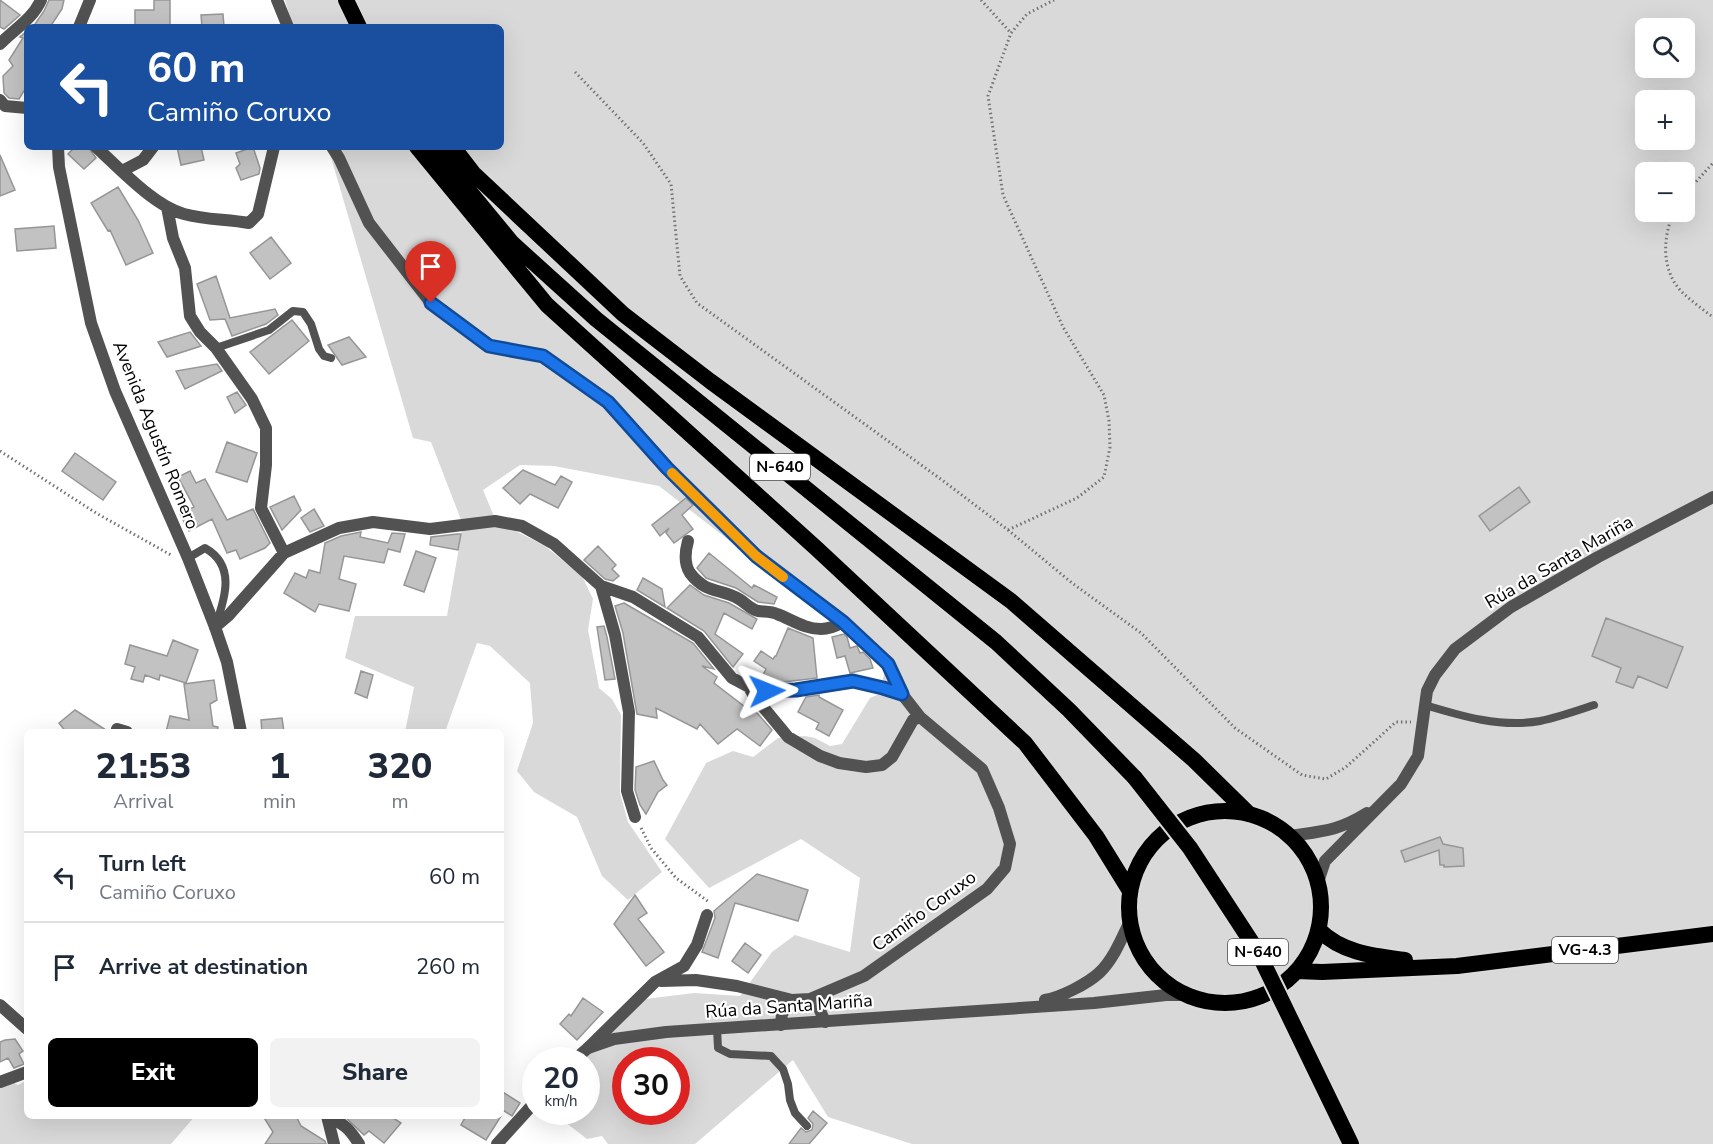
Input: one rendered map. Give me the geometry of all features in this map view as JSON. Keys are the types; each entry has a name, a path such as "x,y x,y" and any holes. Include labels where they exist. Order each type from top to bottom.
{"highway":[{"path":"346,0 358,24"},
{"path":"419,150 547,305 816,548 1025,743 1096,836 1130,891"},
{"name":"N-640","path":"435,150 512,243 579,303 996,642 1069,710 1135,778 1190,848 1258,952 1351,1144"},
{"path":"455,150 473,173 624,314 710,381 1011,601 1194,760 1249,814"},
{"path":"1229,810 1249,814 1269,821 1290,836 1307,855 1318,882 1322,905 1312,950 1288,980 1260,997 1242,1001 1213,1002 1186,995 1164,981 1150,967 1134,939 1130,921 1130,891 1140,861 1164,833 1184,820 1206,812 1229,810"},
{"name":"VG-4.3","path":"1318,930 1330,941 1360,953 1456,966"},
{"name":"VG-4.3","path":"1297,971 1456,966 1713,934"}],"street":[{"path":"0,44 37,10 41,0"},
{"path":"80,24 90,0"},
{"path":"277,0 287,24"},
{"path":"0,100 5,106 24,108"},
{"name":"Avenida Agustín Romero","path":"58,150 59,167 91,323 115,391 188,558 215,627 227,662 240,729"},
{"path":"99,150 167,207 185,214 249,223 258,214 273,150"},
{"path":"122,171 142,160 150,150"},
{"name":"Camiño Coruxo","path":"334,150 369,223 431,303 489,346 543,356 608,402 667,468 756,556 843,622 888,664 902,694 921,717 982,768 999,808 1010,844 1005,868 987,889 864,976 810,999 792,1000 737,986 696,980 655,982"},
{"path":"167,207 173,238 185,268 190,316 252,399 266,428 266,465 261,508 284,553"},
{"name":"Rúa da Santa Mariña","path":"1318,882 1325,861 1401,784 1418,756 1427,691 1435,675 1455,649 1511,607 1598,557 1713,497"},
{"path":"215,627 228,616 284,553 339,528 373,522 430,529 495,521 522,526 554,544 601,586 633,597 698,637 732,678 749,687 767,691 796,690 853,681 902,694"},
{"path":"688,541 685,554 688,571 712,591 727,594 740,599 751,608 775,613 806,626 819,629 831,628 843,622"},
{"path":"601,586 615,635 628,712 627,791 635,817"},
{"path":"749,687 788,737 820,756 839,763 882,765 892,757 913,720 921,717"},
{"name":"Rúa da Santa Mariña","path":"1290,836 1328,831 1351,823 1383,803"},
{"path":"589,1047 655,982 684,966 697,945 707,915"},
{"name":"Rúa da Santa Mariña","path":"1013,1007 1060,997 1099,973 1118,946 1130,921"},
{"name":"Rúa da Santa Mariña","path":"591,1047 614,1039 666,1032 1013,1007 1094,1004 1166,995 1186,995"},
{"path":"810,999 819,1008 825,1022"},
{"path":"781,1025 782,1014 792,1000"},
{"path":"0,1005 24,1026"},
{"path":"0,1083 24,1073"},
{"path":"496,1144 522,1116"},
{"path":"328,1119 334,1144"},
{"path":"334,1119 345,1126 359,1144"}],"lane":[{"path":"216,348 269,330 294,311 303,312 311,324 319,350 324,356 331,358"},
{"path":"188,558 205,548 215,553 223,564 226,581 224,602 215,627"},
{"path":"1425,705 1463,717 1501,722 1537,721 1594,705"},
{"path":"717,1029 718,1048 729,1054 771,1056 783,1069 795,1113 807,1126"}],"path":[{"path":"981,0 1011,33"},
{"path":"1008,530 1077,498 1104,477 1110,447 1109,421 1104,395 1063,327 1003,195 988,96 1011,33 1027,14 1054,0"},
{"path":"574,72 644,143 671,184 680,276 697,303 1008,530 1072,583 1141,633 1235,728 1302,775 1326,779 1346,767 1396,723 1422,721"},
{"path":"1695,183 1713,163"},
{"path":"1670,222 1666,241 1667,269 1682,293 1713,317"},
{"path":"0,450 96,513 174,557 188,558"},
{"path":"635,817 651,848 676,878 709,902 707,915"}],"shaded area":[{"path":"285,0 1713,0 1713,1144 912,1144 828,1117 793,1060 695,1144 608,1144 602,1136 587,1139 569,1125 600,1125 600,1047 589,1047 637,1000 694,993 740,996 772,952 795,935 850,952 860,878 801,839 709,888 665,839 706,763 733,751 753,757 778,738 805,736 815,738 830,746 842,744 870,698 879,694 887,663 659,486 554,466 520,465 483,490 496,521 545,546 582,576 593,599 588,630 599,688 612,699 621,715 620,793 628,822 662,872 628,900 602,876 577,817 534,792 517,771 533,723 530,683 490,646 477,643 446,729 406,729 414,687 345,658 355,616 447,616 463,525 431,442 413,438 329,150 504,150 504,24 292,24"},
{"path":"0,1080 8,1080 18,1085 24,1082 24,1119 192,1119 171,1144 0,1144"}],"building":[{"path":"0,0 20,15 4,29 0,27"},
{"path":"49,0 64,0 62,9 52,24 35,24"},
{"path":"154,0 170,0 170,24 135,24 135,10 154,10"},
{"path":"223,14 224,24 202,24 201,15"},
{"path":"24,34 24,91 19,99 9,98 4,93 3,76 13,66 9,60 23,38 20,37"},
{"path":"72,150 90,150 96,158 84,169 68,154"},
{"path":"178,150 202,150 204,160 181,165"},
{"path":"254,150 260,168 259,174 241,180 236,168 240,164 236,153"},
{"path":"0,155 15,190 0,196"},
{"path":"118,187 138,220 153,253 126,265 110,230 108,231 91,203"},
{"path":"54,226 56,248 17,251 15,229"},
{"path":"271,237 291,263 270,279 250,253"},
{"path":"216,276 230,318 275,309 278,315 266,324 232,336 225,319 210,320 197,284"},
{"path":"292,320 309,341 269,374 250,352"},
{"path":"190,332 201,346 167,357 158,342"},
{"path":"349,337 366,357 342,365 328,345"},
{"path":"217,364 222,371 185,389 176,371"},
{"path":"237,392 246,405 235,413 227,397"},
{"path":"227,442 257,453 247,482 216,472"},
{"path":"75,453 116,482 103,500 62,471"},
{"path":"523,470 555,485 561,476 572,482 558,508 530,494 520,504 503,488"},
{"path":"190,471 196,483 205,479 227,520 253,509 270,543 265,548 240,559 236,550 227,553 212,519 189,531 180,514 194,507 178,477"},
{"path":"1519,487 1530,502 1490,531 1479,516"},
{"path":"294,496 301,510 282,530 270,507"},
{"path":"686,498 693,505 682,515 693,529 674,543 666,533 669,528 660,536 652,525"},
{"path":"314,509 324,526 310,532 301,518"},
{"path":"361,532 360,537 388,543 392,533 405,534 400,552 388,549 384,563 344,556 339,579 356,584 349,611 319,604 315,612 284,593 295,573 306,578 309,570 320,573 325,543 341,536"},
{"path":"461,534 458,550 430,545 431,537"},
{"path":"598,546 616,565 612,569 619,576 613,581 605,579 584,560"},
{"path":"416,551 436,558 424,592 404,585"},
{"path":"709,553 752,588 754,585 777,597 774,604 758,602 736,588 706,578 697,568"},
{"path":"643,578 662,589 665,607 637,590"},
{"path":"690,585 704,595 729,603 757,619 752,629 724,613 715,634 743,654 733,667 704,631 667,608"},
{"path":"624,603 693,643 714,669 702,666 717,677 714,683 753,713 754,711 758,714 772,730 760,746 737,729 718,744 700,724 697,729 656,708 657,718 637,714 623,633 615,606"},
{"path":"1606,618 1683,647 1667,688 1638,676 1633,688 1616,682 1621,668 1592,656"},
{"path":"604,626 615,679 605,680 597,627"},
{"path":"788,628 813,638 817,678 783,682 760,681 766,669 754,661 761,651 773,659"},
{"path":"844,634 850,648 857,646 860,653 863,652 870,659 873,668 850,673 845,656 837,658 832,637"},
{"path":"173,640 198,650 186,683 160,675 159,680 145,675 143,682 131,679 135,667 125,664 130,645 167,656"},
{"path":"361,671 373,675 367,698 355,693"},
{"path":"214,680 217,700 210,704 213,726 218,727 218,729 167,729 170,716 189,720 184,684"},
{"path":"819,695 843,710 829,736 816,729 819,723 798,712 806,697"},
{"path":"75,710 104,729 64,729 59,723"},
{"path":"282,718 284,729 262,729 261,720"},
{"path":"654,761 667,785 658,792 646,814 635,790 636,767"},
{"path":"1440,837 1443,844 1463,848 1464,866 1444,867 1440,865 1439,850 1405,862 1401,851"},
{"path":"757,874 808,890 798,921 735,903 718,958 702,952 715,918 714,911"},
{"path":"635,895 647,913 638,919 664,952 646,966 614,924"},
{"path":"745,943 761,955 748,973 732,961"},
{"path":"583,998 603,1012 577,1040 560,1024 569,1014 571,1016"},
{"path":"15,1039 23,1051 19,1054 24,1064 14,1068 8,1058 0,1062 0,1042"},
{"path":"504,1093 520,1103 512,1116 504,1111"},
{"path":"813,1111 827,1123 809,1144 789,1144 801,1128 806,1132 812,1130 813,1124 808,1118"},
{"path":"265,1119 298,1119 301,1126 325,1141 326,1144 265,1144 273,1132"},
{"path":"347,1119 395,1119 401,1123 384,1143 369,1131 364,1135"},
{"path":"464,1119 499,1119 486,1140 461,1125"}],"slow traffic":[{"path":"672,473 756,556 783,577"}],"route":[{"path":"431,303 489,346 543,356 608,402 667,468 756,556 843,622 888,664 902,694 853,681 796,690 767,691"}]}
